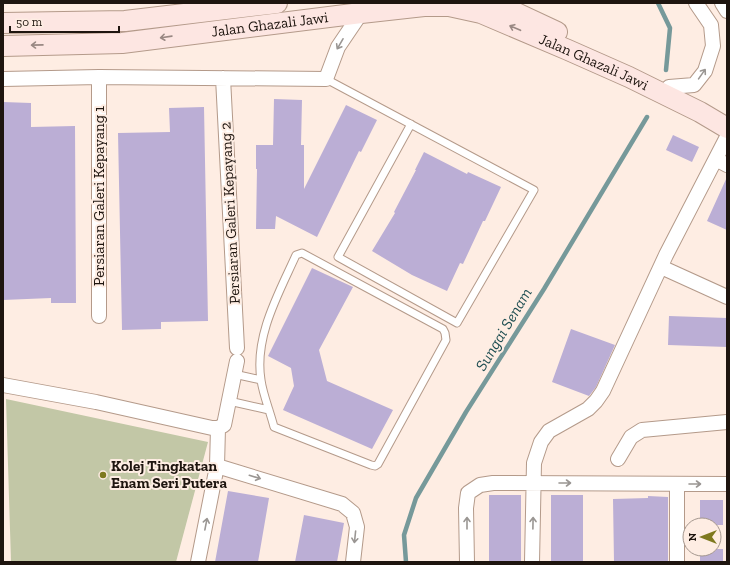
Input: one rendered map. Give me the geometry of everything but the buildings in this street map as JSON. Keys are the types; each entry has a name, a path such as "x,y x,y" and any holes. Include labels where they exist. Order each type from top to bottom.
{"street":[{"path":"187,13 208,3"},
{"name":"Jalan Ghazali Jawi","path":"495,3 669,87 727,117"},
{"path":"669,87 694,85 705,71 713,46 711,25 696,3"},
{"path":"722,3 727,11"},
{"path":"198,33 230,22 262,16 275,4"},
{"path":"3,23 125,21 275,4 294,12 366,8"},
{"name":"Jalan Ghazali Jawi","path":"3,46 122,43 280,24 366,8 446,5 481,13 568,50 629,77 700,112 727,128"},
{"path":"3,79 98,77 326,79 338,47 366,8"},
{"name":"Persiaran Galeri Kepayang 1","path":"98,77 99,316"},
{"name":"Persiaran Galeri Kepayang 2","path":"218,428 224,425 236,361 223,78"},
{"path":"532,562 534,463 541,442 549,431 588,409 596,401 603,390 661,267 721,162 727,137"},
{"path":"661,267 727,298"},
{"path":"3,385 96,402 212,428 218,428 217,466 198,562"},
{"path":"618,459 631,437 642,430 727,422"},
{"path":"217,466 342,504 353,513 356,527 353,562"},
{"path":"467,562 466,508 468,492 480,485 493,483 727,484"},
{"path":"677,484 677,562"}],"lane":[{"path":"326,79 411,124 534,190 457,322 338,257 411,124"},
{"path":"302,253 436,325 443,329 445,333 446,340 378,464 375,466 274,427 261,380 260,356 269,314 296,255 302,253"},
{"path":"236,361 261,380"},
{"path":"229,401 269,410"}],"green space":[{"name":"Kolej Tingkatan Enam Seri Putera","path":"6,399 208,442 176,562 11,562"}],"waterway":[{"name":"Sungai Senam","path":"658,3 670,28 666,70"},
{"name":"Sungai Senam","path":"406,562 404,535 416,498 466,412 544,289 647,117"}],"place":[{"name":"Kolej Tingkatan Enam Seri Putera","path":"103,475"}]}
